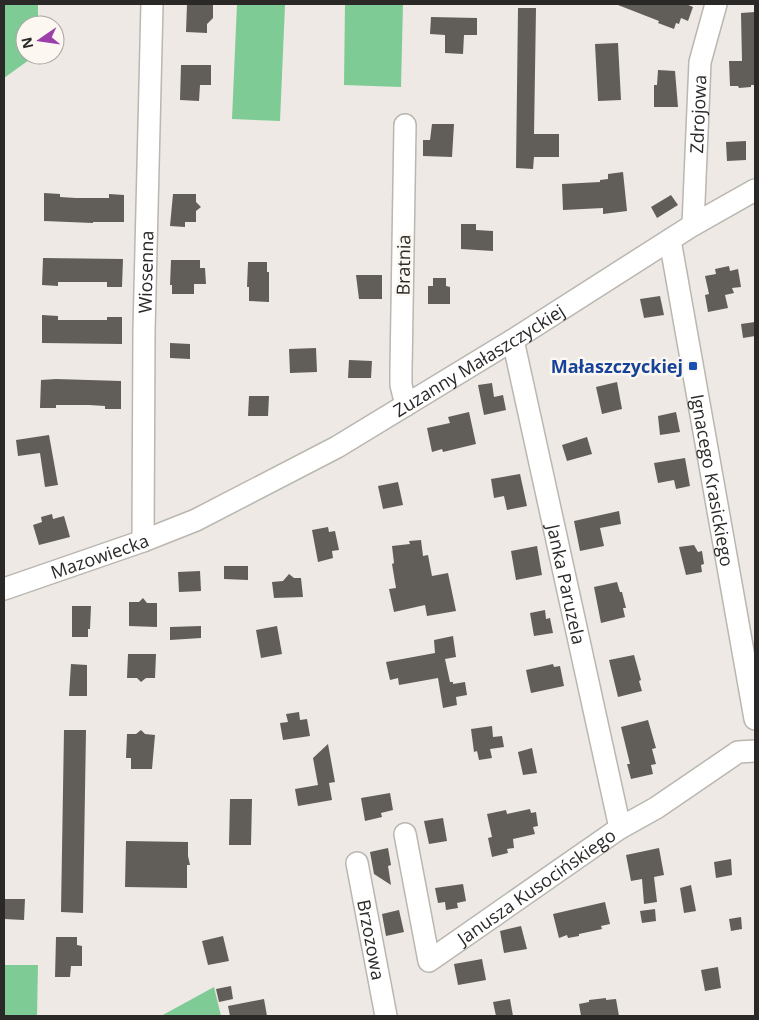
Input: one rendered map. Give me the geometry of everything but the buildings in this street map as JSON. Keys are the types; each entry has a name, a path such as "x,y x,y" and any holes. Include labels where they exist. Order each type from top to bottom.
{"street":[{"name":"Wiosenna","path":"143,541 144,331 152,4"},
{"name":"Zdrojowa","path":"694,226 700,62 716,4"},
{"name":"Bratnia","path":"405,125 401,385 406,405"},
{"name":"Zuzanny Małaszczyckiej","path":"196,520 337,447 513,340 670,240 755,190"},
{"name":"Ignacego Krasickiego","path":"670,240 755,719"},
{"name":"Janka Paruzela","path":"513,340 620,828"},
{"name":"Mazowiecka","path":"4,589 143,541 196,520"},
{"name":"Janusza Kusocińskiego","path":"405,834 429,961 620,828 656,808 738,752 755,751"},
{"name":"Brzozowa","path":"357,863 386,1016"}],"green space":[{"path":"4,4 38,4 38,15 15,15 15,65 22,65 4,78"},
{"path":"237,4 304,4 285,5 280,121 232,119"},
{"path":"345,4 403,4 401,87 344,85"},
{"path":"4,965 38,965 37,1016 4,1016"},
{"path":"214,987 221,1016 161,1016"}],"place":[{"name":"Małaszczyckiej","path":"693,366"}]}
